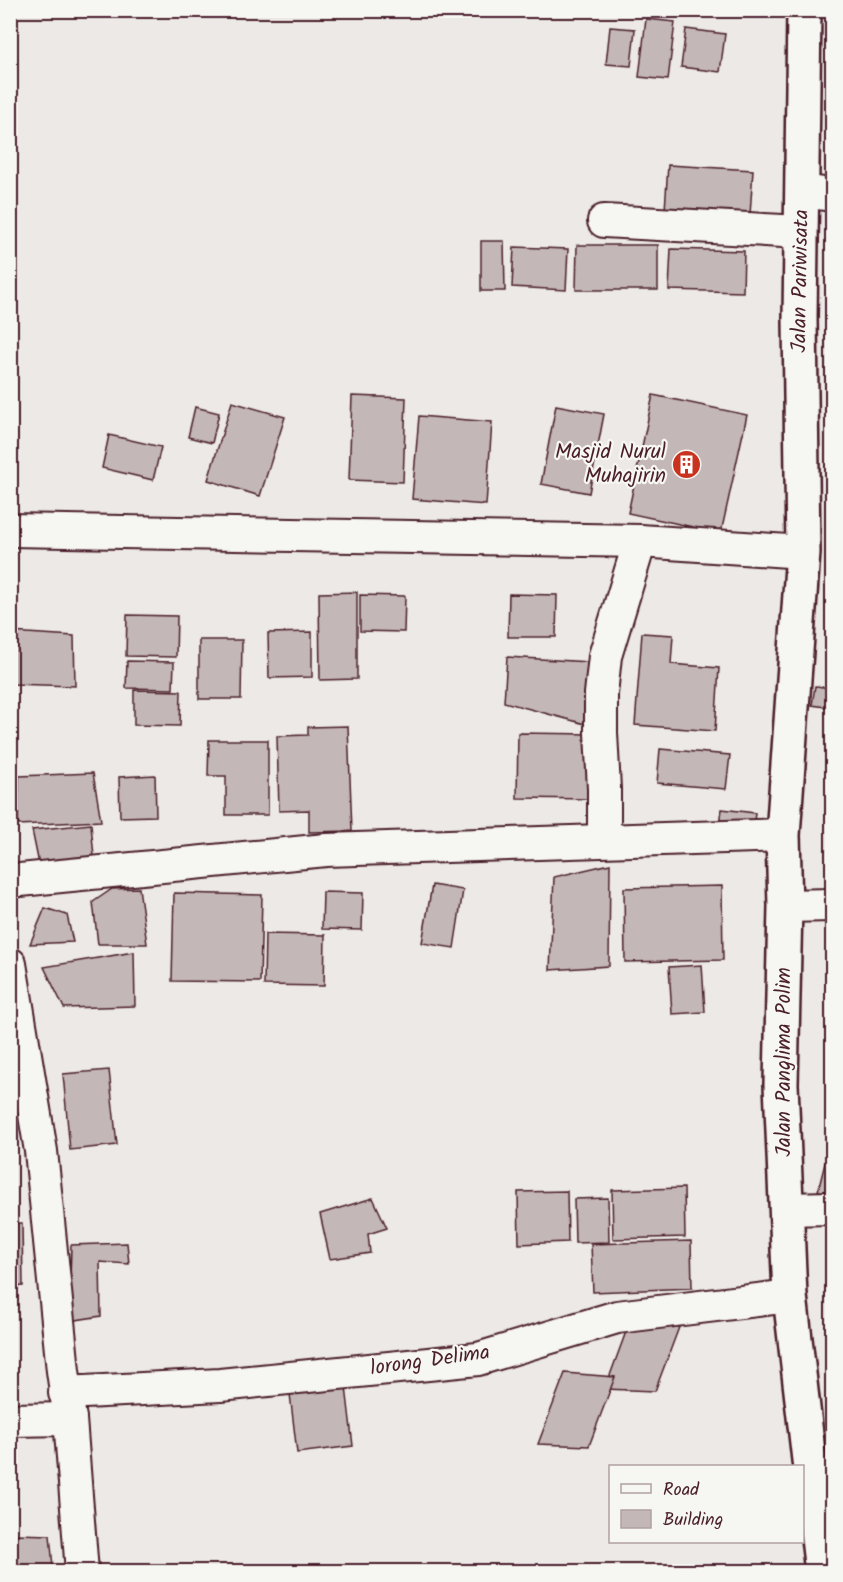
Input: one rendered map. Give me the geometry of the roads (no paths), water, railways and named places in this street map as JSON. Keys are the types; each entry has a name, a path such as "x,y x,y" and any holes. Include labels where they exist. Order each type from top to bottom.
{"street":[{"name":"Jalan Pariwisata","path":"802,552 801,231 818,193 804,10"},
{"path":"604,221 801,231"},
{"path":"10,530 640,541 802,552"},
{"path":"604,840 601,694 605,656 640,541"},
{"name":"Jalan Panglima Polim","path":"802,552 783,835 785,906 782,1084 790,1296 822,1572"},
{"path":"10,881 326,850 783,835"},
{"path":"785,906 832,905"},
{"path":"10,964 41,1151 68,1406 82,1572"},
{"path":"786,1209 832,1208"},
{"name":"lorong Delima","path":"10,1420 68,1406 220,1385 478,1359 617,1317 790,1296"}],"place":[{"name":"Masjid Nurul Muhajirin","path":"687,464"}]}
